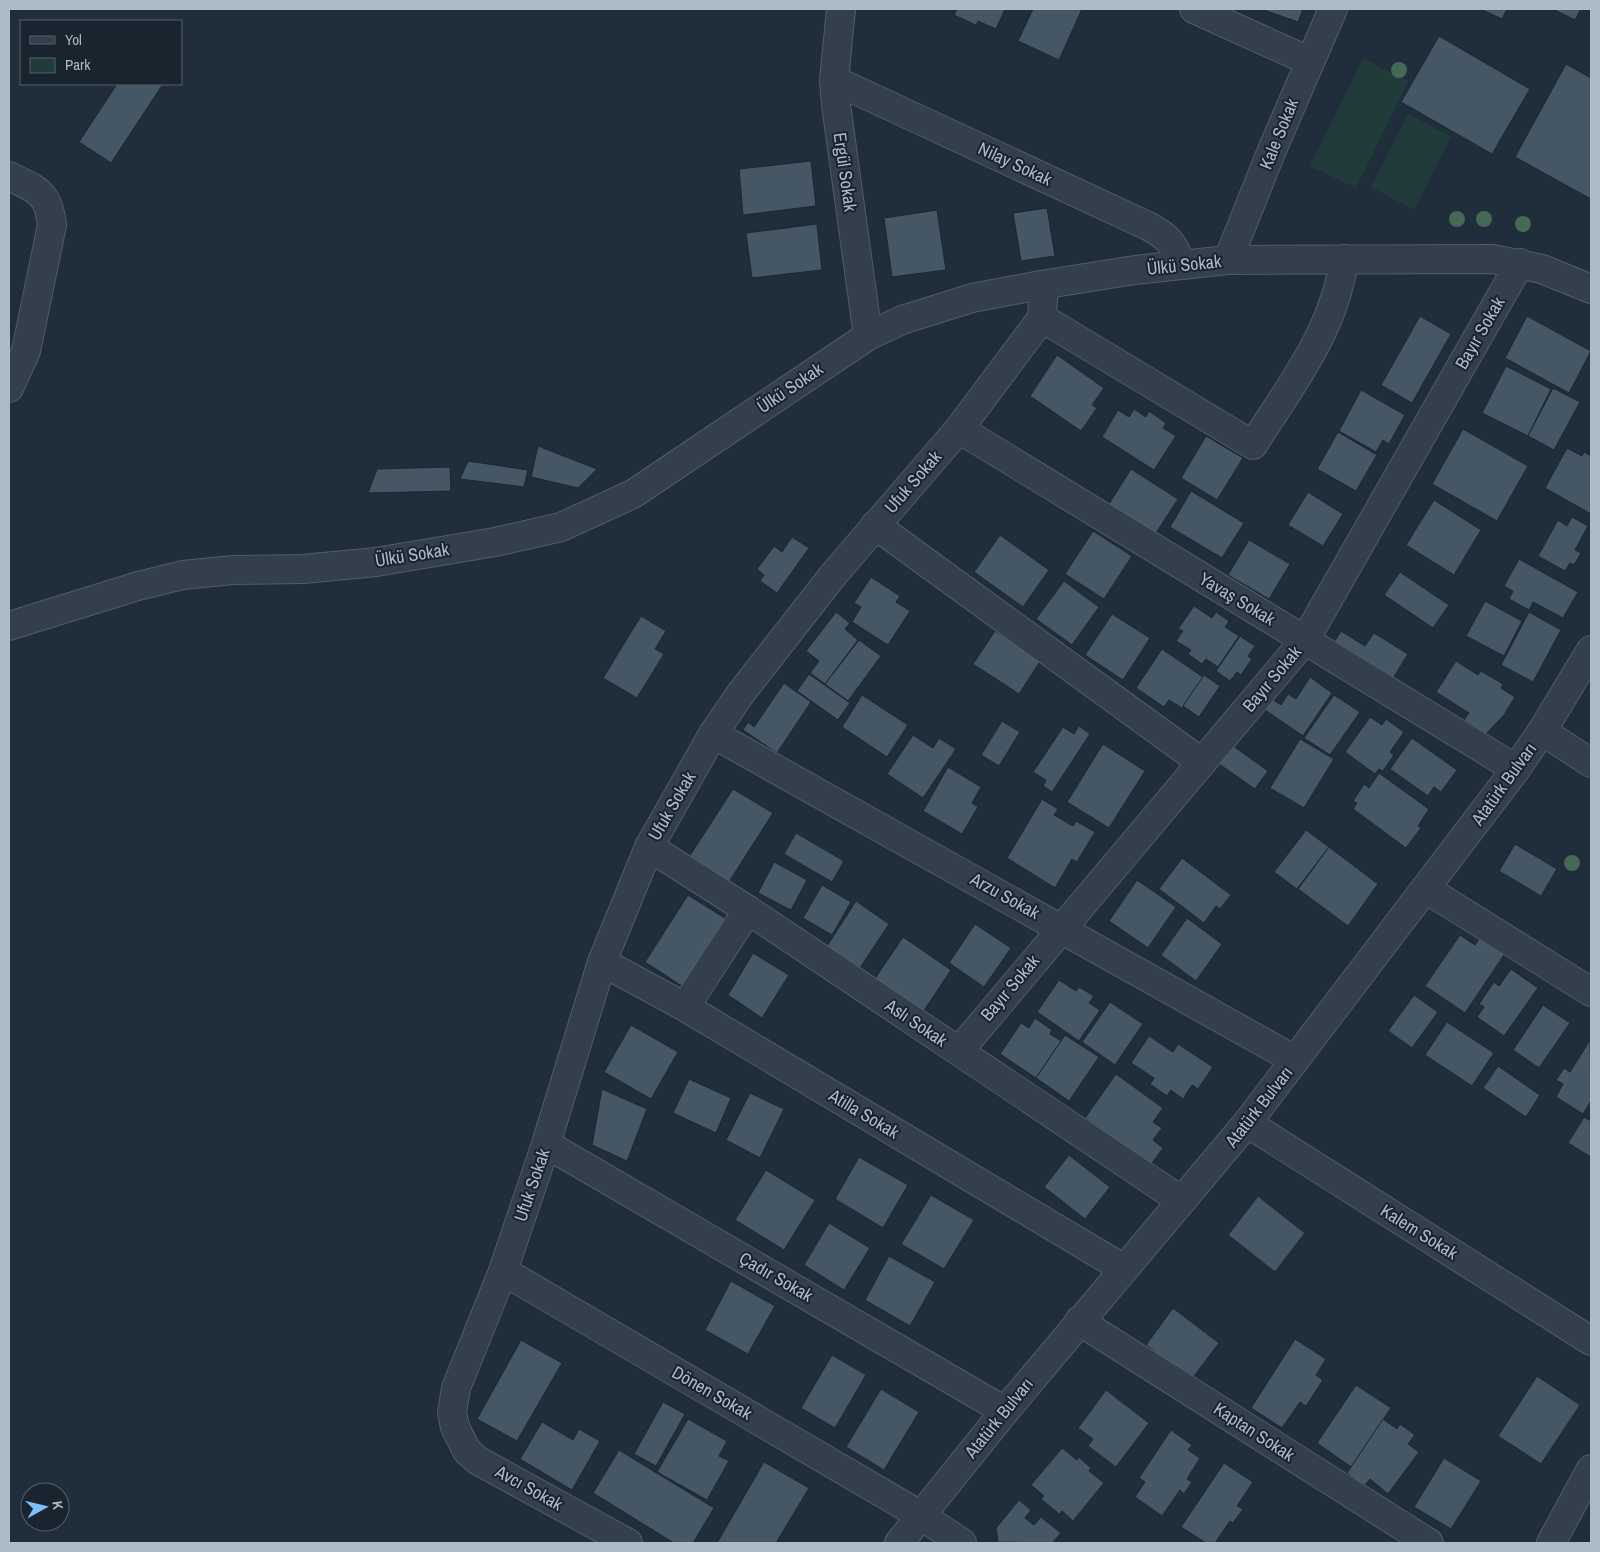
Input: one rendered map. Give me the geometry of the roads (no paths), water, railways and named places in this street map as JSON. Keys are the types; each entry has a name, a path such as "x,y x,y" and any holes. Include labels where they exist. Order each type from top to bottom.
{"street":[{"name":"Ergül Sokak","path":"841,9 834,80 836,105 868,336"},
{"path":"1194,9 1310,61"},
{"name":"Kale Sokak","path":"1228,260 1333,9"},
{"name":"Nilay Sokak","path":"834,80 1164,234 1178,254 1180,264"},
{"path":"9,176 37,190 50,205 52,225 26,351 9,388"},
{"name":"Ülkü Sokak","path":"9,626 138,586 183,575 233,570 304,569 376,562 494,542 561,527 633,494 868,336 902,320 936,308 1041,284 1180,264 1228,260 1467,258 1520,263 1542,269 1591,288"},
{"path":"1041,284 1043,298 1042,318 1253,445 1325,330 1337,297 1344,259"},
{"name":"Bayır Sokak","path":"959,1051 1061,927 1305,640 1520,263"},
{"name":"Ufuk Sokak","path":"452,1413 456,1388 503,1271 546,1144 602,962 648,847 713,734 772,650 875,525 959,429 1042,318"},
{"name":"Yavaş Sokak","path":"959,429 1516,769"},
{"path":"875,525 1201,762"},
{"name":"Atatürk Bulvarı","path":"899,1543 1079,1321 1247,1123 1516,769 1542,731 1591,650"},
{"path":"1542,731 1591,763"},
{"name":"Arzu Sokak","path":"713,734 1061,927 1295,1060"},
{"name":"Aslı Sokak","path":"648,847 748,910 1182,1201"},
{"path":"1426,889 1591,992"},
{"path":"685,1007 748,910"},
{"name":"Atilla Sokak","path":"602,962 685,1007 1124,1269"},
{"name":"Kalem Sokak","path":"1247,1123 1591,1341"},
{"name":"Çadır Sokak","path":"546,1144 1005,1411"},
{"name":"Dönen Sokak","path":"503,1271 920,1515 962,1543"},
{"name":"Kaptan Sokak","path":"1079,1321 1428,1543"},
{"name":"Avcı Sokak","path":"452,1413 459,1438 467,1451 477,1460 628,1543"},
{"path":"1551,1543 1591,1469"}]}
